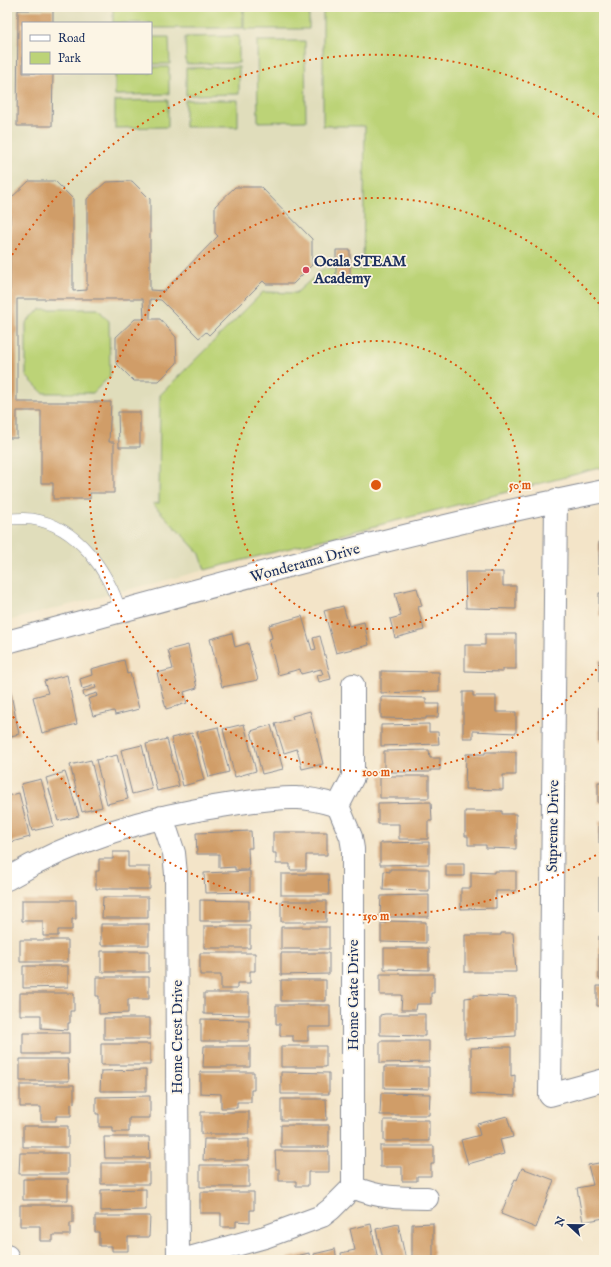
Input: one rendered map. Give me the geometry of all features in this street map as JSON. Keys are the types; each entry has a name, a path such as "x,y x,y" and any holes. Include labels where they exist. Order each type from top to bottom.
{"street":[{"name":"Wonderama Drive","path":"7,642 383,542 556,500 604,491"},
{"name":"Supreme Drive","path":"556,500 550,1095 604,1080"},
{"path":"7,879 29,866 94,838 162,817 217,806 296,798 318,800 338,806 353,777 353,685"},
{"name":"Home Gate Drive","path":"338,806 351,837 353,849 353,1188"},
{"name":"Home Crest Drive","path":"162,817 174,853 176,874 178,1260"},
{"path":"182,1260 265,1237 322,1216 331,1210 353,1188 369,1194 386,1197 427,1198"},
{"path":"7,1256 8,1260"}],"lane":[{"path":"7,519 31,519 49,524 68,534 84,548 108,577 121,612"}],"shaded area":[{"name":"Ocala STEAM Academy","path":"7,7 604,7 604,467 7,621"}],"green space":[{"path":"113,7 243,7 243,28 152,28 152,22 113,22"},
{"path":"244,7 309,7 309,29 244,29"},
{"path":"323,7 604,7 604,467 205,570 200,554 153,504 159,503 160,395 263,292 296,293 323,269 363,270 365,126 323,126"},
{"path":"239,36 239,63 186,64 185,37"},
{"path":"152,37 169,37 170,64 152,64"},
{"path":"257,41 305,41 306,121 258,122"},
{"path":"152,67 169,67 169,94 115,95 115,74 152,74"},
{"path":"239,67 239,94 186,95 186,68"},
{"path":"168,100 168,127 115,128 115,101"},
{"path":"185,100 238,100 238,127 185,127"},
{"path":"40,309 98,309 109,321 110,376 93,393 43,393 26,376 26,323"}],"building":[{"path":"18,10 53,10 53,22 22,22 22,74 53,74 52,126 17,126"},
{"path":"29,181 55,181 73,199 73,291 87,290 87,199 106,182 132,181 150,199 150,290 164,291 218,236 215,233 215,206 235,187 261,187 312,239 312,265 293,284 266,284 263,281 209,335 206,332 199,338 161,300 150,299 150,319 160,319 176,337 177,363 159,381 134,381 116,363 116,337 135,319 144,319 143,299 17,299 17,402 111,402 109,442 114,442 114,493 90,493 90,499 53,499 53,483 41,483 41,411 17,411 17,438 7,438 7,290 10,290 10,199"},
{"path":"336,250 350,250 350,285 336,285"},
{"path":"118,412 140,412 140,447 119,447"},
{"path":"599,541 604,541 604,574 599,574"},
{"path":"465,572 503,572 503,586 516,586 516,609 466,608"},
{"path":"417,588 422,606 418,607 424,630 395,638 390,619 401,616 395,593"},
{"path":"599,593 604,593 604,616 599,616"},
{"path":"343,606 349,626 364,622 369,645 336,653 324,611"},
{"path":"302,616 312,650 316,649 313,638 320,636 331,679 319,682 317,675 323,674 321,669 301,674 300,669 278,675 269,639 272,638 269,625"},
{"path":"232,633 235,647 248,643 258,680 222,687 210,639"},
{"path":"485,634 516,634 516,669 503,669 503,672 465,671 465,645 485,645"},
{"path":"188,645 197,688 184,692 187,703 166,709 157,673 173,669 168,650"},
{"path":"124,660 127,674 130,673 139,709 115,715 114,711 93,716 88,699 98,696 97,693 84,697 83,692 96,688 95,685 82,689 80,679 92,675 91,669"},
{"path":"599,660 604,660 604,682 599,682"},
{"path":"381,671 439,672 439,691 381,693"},
{"path":"67,675 77,724 42,733 33,697 48,693 44,681"},
{"path":"10,689 19,734 7,737 7,690"},
{"path":"463,692 473,692 473,696 496,696 496,712 516,712 516,733 473,731 473,738 463,738"},
{"path":"381,697 426,698 426,704 439,704 438,717 426,717 426,719 381,718"},
{"path":"599,707 604,707 604,742 599,742"},
{"path":"310,711 323,764 302,769 297,749 284,753 275,724 293,719 292,716"},
{"path":"244,724 256,771 235,777 223,729"},
{"path":"429,724 429,732 438,732 439,744 381,746 381,725"},
{"path":"271,725 283,769 262,774 251,731"},
{"path":"218,727 229,772 209,777 197,732"},
{"path":"192,733 204,780 183,786 171,738"},
{"path":"167,739 179,786 157,791 146,744"},
{"path":"142,745 152,789 132,794 121,750"},
{"path":"429,750 430,758 440,758 440,770 430,770 430,772 384,772 384,751"},
{"path":"485,752 516,752 516,775 503,775 503,790 465,789 466,754 485,754"},
{"path":"117,755 128,799 107,804 96,760"},
{"path":"91,760 102,807 82,812 70,765"},
{"path":"65,772 79,816 58,821 46,778"},
{"path":"380,776 429,776 429,798 380,798"},
{"path":"41,779 54,826 32,831 21,784"},
{"path":"598,782 604,782 604,802 598,803"},
{"path":"19,793 30,837 8,843 7,796"},
{"path":"431,802 432,821 428,821 428,839 399,839 399,824 378,824 378,803"},
{"path":"465,811 502,811 502,814 516,814 516,849 486,848 486,845 468,845 468,836 465,836"},
{"path":"599,821 604,821 604,843 599,843"},
{"path":"251,831 252,848 248,848 249,870 235,870 235,867 219,868 219,854 197,854 196,833"},
{"path":"273,832 327,832 327,855 306,855 306,870 290,870 290,864 276,864 276,853 273,853"},
{"path":"429,842 429,864 380,865 380,843"},
{"path":"113,852 128,852 128,867 150,867 150,889 96,889 96,871 99,871 99,859 113,859"},
{"path":"446,864 464,864 464,876 446,876"},
{"path":"390,869 429,869 429,891 383,890 384,871 390,872"},
{"path":"250,871 250,892 205,893 204,873"},
{"path":"494,871 516,871 516,891 496,891 496,908 461,909 461,888 471,888 471,872 494,873"},
{"path":"281,874 328,874 329,895 281,895"},
{"path":"599,877 604,877 604,911 599,911"},
{"path":"429,895 429,917 380,917 381,896"},
{"path":"103,897 148,897 148,918 102,918"},
{"path":"22,900 76,900 76,919 72,919 72,930 58,930 58,936 43,936 43,921 22,921"},
{"path":"200,900 249,901 249,921 200,921"},
{"path":"281,901 326,901 326,922 281,922"},
{"path":"386,921 426,922 426,943 381,942 381,923 386,923"},
{"path":"101,924 149,924 149,945 101,945"},
{"path":"204,926 250,926 250,948 204,948"},
{"path":"281,927 329,927 329,949 281,949"},
{"path":"501,933 513,933 516,972 465,972 465,935 501,935"},
{"path":"599,936 604,936 604,979 599,979"},
{"path":"20,940 68,940 68,962 20,962"},
{"path":"384,948 429,948 429,970 384,969"},
{"path":"101,951 149,951 149,972 101,972"},
{"path":"200,953 255,953 255,971 250,971 250,983 237,983 237,989 221,989 221,975 200,975"},
{"path":"281,953 329,953 329,974 281,975"},
{"path":"23,966 68,966 68,987 23,988"},
{"path":"380,974 434,974 434,993 431,993 431,1004 417,1004 416,1010 401,1010 402,995 380,995"},
{"path":"96,977 149,977 149,999 128,999 128,1013 99,1014 99,996 96,996"},
{"path":"281,980 326,980 326,1001 281,1001"},
{"path":"597,986 604,986 604,1006 597,1006"},
{"path":"20,993 74,993 74,1011 70,1011 70,1023 68,1023 68,1030 41,1028 41,1015 20,1015"},
{"path":"204,993 249,993 249,1015 204,1014"},
{"path":"474,995 516,997 516,1036 465,1039 465,998 474,997"},
{"path":"276,1005 330,1005 330,1027 308,1027 308,1041 293,1041 293,1036 280,1036 280,1024 276,1024"},
{"path":"425,1014 425,1036 380,1035 380,1015"},
{"path":"104,1018 150,1018 150,1039 104,1039"},
{"path":"201,1019 249,1020 249,1041 201,1041"},
{"path":"23,1033 69,1033 69,1054 23,1054"},
{"path":"380,1041 429,1041 429,1062 380,1063"},
{"path":"101,1044 150,1044 150,1065 101,1065"},
{"path":"204,1046 250,1046 250,1067 203,1067"},
{"path":"281,1046 326,1046 326,1067 281,1067"},
{"path":"511,1047 511,1076 515,1075 515,1096 471,1094 471,1048"},
{"path":"20,1059 68,1059 69,1081 20,1081"},
{"path":"384,1067 429,1067 429,1089 384,1088"},
{"path":"146,1070 146,1091 100,1091 101,1071"},
{"path":"200,1072 254,1072 254,1090 251,1090 251,1102 237,1102 237,1108 221,1108 221,1094 200,1093"},
{"path":"281,1072 329,1073 329,1094 281,1094"},
{"path":"20,1085 74,1085 74,1103 71,1104 71,1116 56,1116 56,1121 41,1121 41,1107 20,1107"},
{"path":"381,1093 430,1094 429,1115 380,1115"},
{"path":"150,1096 150,1118 129,1118 129,1132 113,1132 113,1127 99,1127 99,1114 96,1114 96,1097"},
{"path":"281,1099 326,1099 327,1120 281,1120"},
{"path":"201,1112 249,1112 249,1134 201,1134"},
{"path":"507,1116 513,1137 500,1140 504,1154 468,1164 461,1140 480,1135 477,1124"},
{"path":"384,1120 429,1120 429,1141 384,1141"},
{"path":"281,1125 329,1125 329,1147 281,1147"},
{"path":"23,1126 68,1126 68,1147 23,1147"},
{"path":"104,1137 149,1137 150,1158 105,1158"},
{"path":"204,1139 249,1139 249,1160 203,1160"},
{"path":"380,1146 434,1146 434,1164 431,1164 431,1176 417,1176 417,1181 402,1181 402,1167 380,1167"},
{"path":"275,1151 329,1151 329,1172 308,1172 308,1186 296,1186 296,1181 279,1181 279,1169 276,1169"},
{"path":"20,1153 68,1153 68,1174 19,1174"},
{"path":"604,1162 604,1218 583,1222 577,1188 593,1185 588,1165"},
{"path":"101,1163 149,1163 149,1184 101,1184"},
{"path":"200,1165 249,1165 249,1187 200,1187"},
{"path":"522,1168 554,1180 536,1228 501,1214 515,1179 517,1180"},
{"path":"23,1179 68,1179 68,1200 23,1200"},
{"path":"146,1189 146,1210 101,1211 101,1190"},
{"path":"200,1192 254,1192 254,1210 250,1210 250,1222 236,1221 236,1227 221,1227 221,1213 200,1213"},
{"path":"20,1205 73,1205 73,1223 70,1223 70,1235 53,1235 53,1241 40,1241 40,1226 20,1226"},
{"path":"95,1216 150,1216 149,1237 128,1237 128,1251 112,1251 112,1246 99,1246 99,1232 95,1232"},
{"path":"433,1223 433,1260 412,1260 412,1224"},
{"path":"371,1224 378,1260 342,1260 341,1253 355,1250 350,1229"},
{"path":"398,1224 406,1260 383,1260 376,1229"},
{"path":"335,1249 337,1260 315,1260 314,1254"},
{"path":"309,1253 310,1260 288,1260 288,1258"}],"place":[{"name":"Ocala STEAM Academy","path":"306,270"}]}
